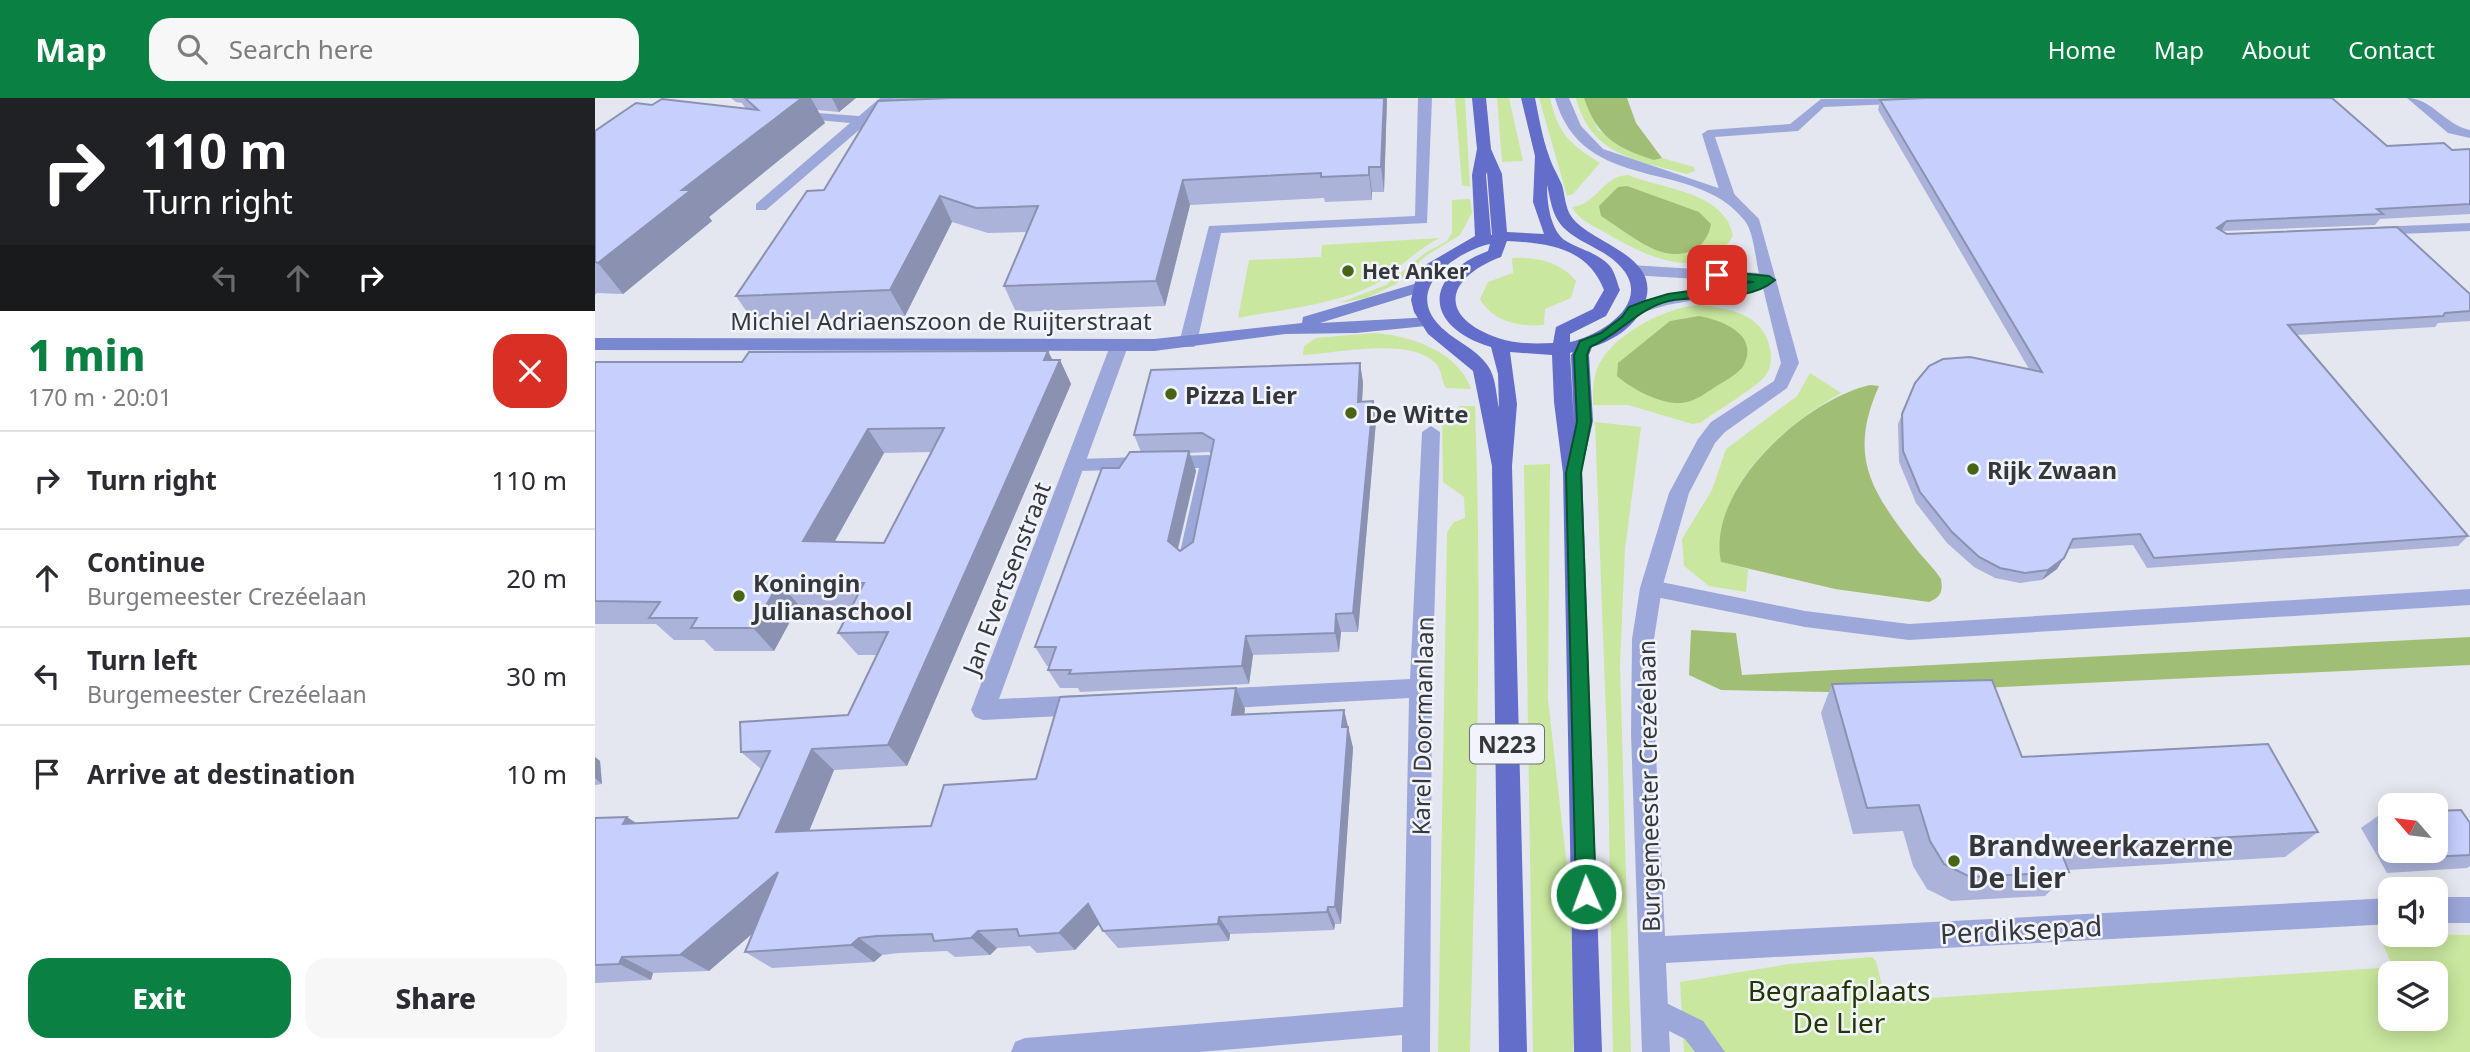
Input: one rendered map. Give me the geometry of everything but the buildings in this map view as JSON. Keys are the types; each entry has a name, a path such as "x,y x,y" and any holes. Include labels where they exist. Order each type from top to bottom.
{"main road":[{"path":"1478,243 1483,236 1479,175 1484,149 1479,98"},
{"path":"1484,149 1495,174 1500,238 1495,254 1467,265 1449,283 1446,304 1459,324 1485,340 1529,349 1560,349 1585,344 1617,328 1634,310 1638,294 1632,270 1608,247 1567,223 1562,215 1540,150 1528,98"},
{"path":"1540,150 1541,205 1544,220 1557,241"},
{"path":"1459,324 1426,321 1420,304 1421,287 1436,264 1454,252 1478,243 1500,238 1525,237 1557,241 1584,252 1602,265 1610,280 1608,301 1591,319 1562,331 1560,349 1564,423 1573,473 1588,1052"},
{"path":"1602,265 1632,270"},
{"name":"N223","path":"1426,321 1447,342 1477,362 1486,382 1501,466"},
{"name":"N223","path":"1499,344 1507,363 1510,394 1501,466 1513,1052"},
{"path":"1573,473 1584,422 1580,355 1585,344"}],"street":[{"path":"761,207 888,98"},
{"path":"1188,343 1214,229 1422,220 1425,98"},
{"name":"Burgemeester Crezéelaan","path":"1562,98 1567,119 1581,138 1598,152 1728,196 1754,222 1790,363 1781,384 1718,426 1707,439 1679,493 1651,588 1643,639 1656,1052"},
{"path":"777,113 860,120 909,118"},
{"path":"1632,270 1769,280"},
{"path":"1634,310 1668,298 1749,289 1769,280"},
{"name":"Michiel Adriaenszoon de Ruijterstraat","path":"1286,329 1421,287"},
{"name":"Michiel Adriaenszoon de Ruijterstraat","path":"598,347 1119,346 1188,343 1286,329 1356,328 1426,321"},
{"name":"Jan Evertsenstraat","path":"1106,704 983,710 1077,465 1119,346"},
{"name":"Karel Doormanlaan","path":"1416,1052 1421,688 1431,432"},
{"path":"1189,700 1421,688"},
{"path":"2448,910 2470,910"},
{"name":"Perdiksepad","path":"1651,950 2378,912"},
{"path":"1025,1052 1417,1020"}],"lane":[{"path":"1728,196 1708,134 1794,128 1821,103 1939,98"},
{"path":"2413,98 2452,130 2470,134"},
{"path":"2359,232 2470,228"},
{"name":"Jan Evertsenstraat","path":"1077,465 1209,461 1188,561"},
{"path":"1651,588 1805,619 1909,632 2470,597"},
{"path":"1654,1010 1694,1030 1712,1052"}],"green space":[{"path":"1455,98 1465,98 1470,187 1462,185"},
{"path":"1497,98 1509,98 1523,161 1502,162"},
{"path":"1539,98 1550,98 1557,121 1567,137 1600,163 1573,194 1567,196"},
{"path":"1576,98 1584,98 1598,130 1654,160 1662,158 1694,167 1695,171 1687,174 1618,153 1592,132"},
{"path":"1628,175 1706,201 1728,221 1733,236 1721,251 1706,259 1691,263 1675,262 1641,252 1584,220 1575,212 1572,207 1588,201 1612,180"},
{"path":"1470,199 1472,213 1460,235 1427,255 1396,284 1367,298 1339,303 1386,285 1425,253 1447,241 1452,233 1452,200"},
{"path":"1440,238 1385,278 1350,295 1318,304 1238,318 1249,260 1321,257 1322,245"},
{"path":"1512,258 1547,262 1563,269 1576,281 1571,298 1545,309 1544,325 1517,324 1500,318 1485,307 1480,299 1488,282 1513,273"},
{"path":"1699,305 1733,311 1753,320 1761,328 1770,349 1771,362 1761,380 1700,423 1692,424 1628,405 1593,405 1596,372 1612,347 1624,336 1654,318 1670,311"},
{"path":"1374,333 1403,337 1445,356 1465,376 1471,389 1446,388 1436,363 1420,353 1370,348 1303,355 1304,346 1316,338"},
{"path":"1810,373 1841,393 1807,414 1775,441 1747,472 1728,508 1721,562 1748,569 1746,592 1709,586 1684,566 1682,539 1712,490 1726,449 1797,396"},
{"path":"1459,406 1475,406 1477,487 1477,729 1470,1052 1438,1052 1447,532 1454,522 1465,518 1464,497 1443,482 1442,414 1457,413"},
{"path":"1595,422 1641,427 1625,549 1620,665 1631,1052 1613,1052 1608,768"},
{"path":"1550,464 1548,699 1569,885 1574,993 1573,1052 1533,1052 1524,465"},
{"name":"Begraafplaats De Lier","path":"2448,935 2470,935 2470,1052 1684,1052 1680,982 1789,964 1872,957 1876,961 1886,1001 2378,968 2378,1031 2448,1031 2448,961 2390,961 2384,947 2448,947"}],"shaded area":[{"path":"1584,98 1627,98 1636,123 1662,158 1654,160 1629,151 1610,139 1595,122"},
{"path":"1627,186 1699,212 1711,224 1705,239 1694,250 1671,254 1655,250 1601,216 1599,206 1618,187"},
{"path":"1699,316 1719,321 1737,331 1744,339 1747,357 1742,368 1733,376 1691,401 1673,403 1646,395 1617,376 1618,363 1670,321"},
{"path":"1870,385 1879,386 1865,434 1869,473 1888,510 1941,579 1939,596 1929,602 1835,589 1721,562 1720,534 1729,505 1744,477 1765,451 1790,428 1817,409 1844,394"},
{"path":"1691,630 1736,633 1742,675 2470,637 2470,665 1874,693 1721,690 1689,675"}],"place":[{"name":"Het Anker","path":"1348,271"},
{"name":"Pizza Lier","path":"1171,394"},
{"name":"De Witte","path":"1351,413"},
{"name":"Rijk Zwaan","path":"1973,469"},
{"name":"Koningin Julianaschool","path":"739,596"},
{"name":"Brandweerkazerne De Lier","path":"1954,861"}],"route":[{"path":"1586,894 1573,473 1584,422 1580,355 1585,344 1606,335 1627,320 1634,310 1649,304 1668,298 1749,289 1769,280 1717,275"}]}
